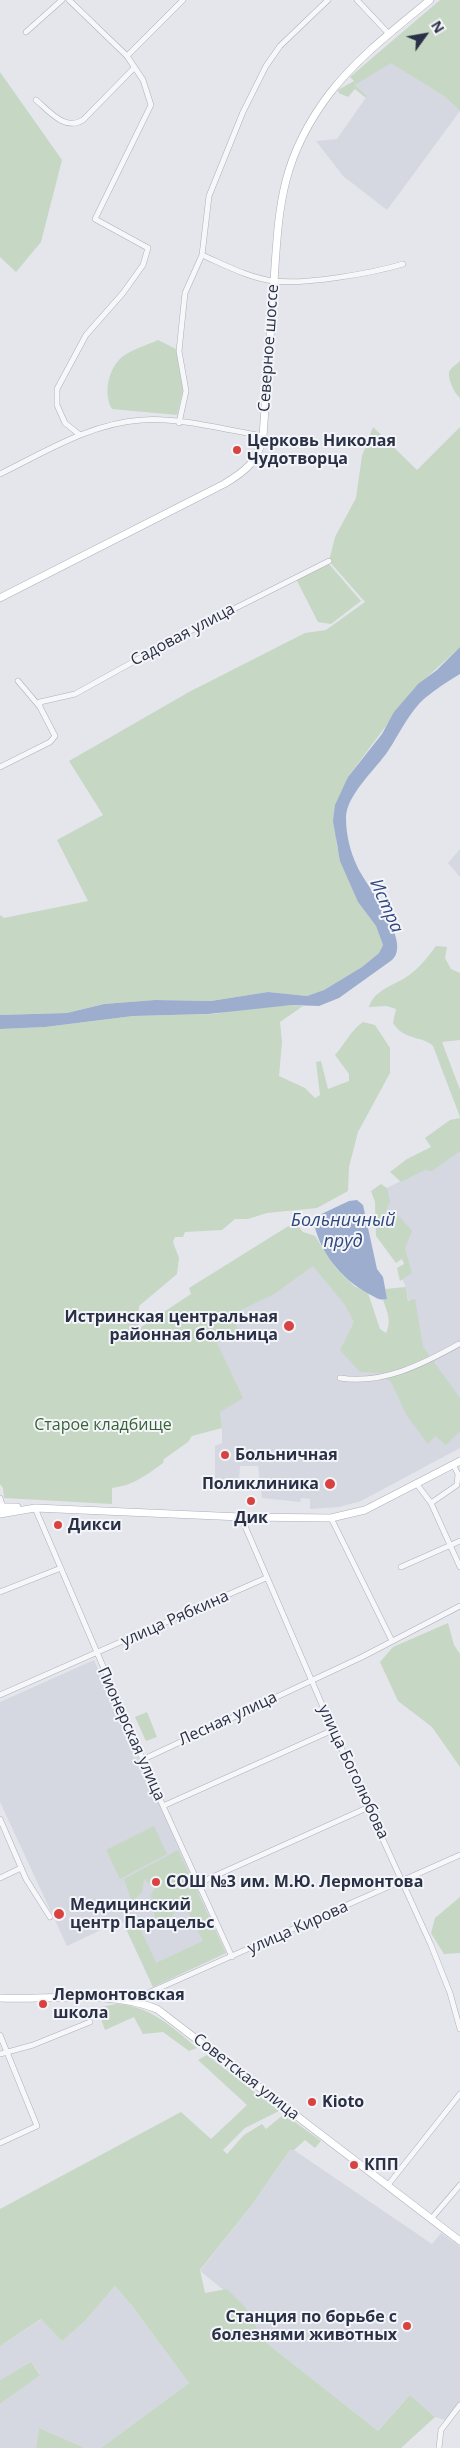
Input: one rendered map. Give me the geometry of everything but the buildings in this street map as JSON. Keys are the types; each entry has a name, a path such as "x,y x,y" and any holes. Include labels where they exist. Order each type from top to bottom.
{"main road":[{"name":"Северное шоссе","path":"0,598 240,474 256,458 263,436 280,200 294,154 308,125 330,92 351,69 389,34 430,0"},
{"path":"2,1510 35,1508 241,1517 331,1518 365,1510 457,1462"},
{"name":"Советская улица","path":"0,1998 115,1999 138,2002 157,2009 460,2241"}],"street":[{"path":"26,32 62,0"},
{"path":"69,0 127,56 143,80 150,105 95,219 148,248 142,265 123,293 86,335 57,389 57,405 65,423 80,435"},
{"path":"127,56 183,0"},
{"path":"179,423 186,391 179,351 185,293 202,255 209,196 242,112 266,66 280,46 328,0"},
{"path":"357,0 389,34"},
{"path":"36,100 60,120 69,124 76,124 83,120 134,68"},
{"path":"202,255 240,272 274,281 344,275 403,264"},
{"path":"0,474 102,426 143,419 263,436"},
{"name":"Садовая улица","path":"40,707 40,702 75,694 178,637 329,561"},
{"path":"0,767 50,742 55,736 40,707 18,681"},
{"path":"340,1378 359,1379 389,1376 459,1344"},
{"path":"431,1502 457,1485 457,1462"},
{"path":"416,1483 431,1502 448,1545 460,1568"},
{"path":"0,1498 2,1510"},
{"name":"Пионерская улица","path":"35,1508 163,1806 232,1957"},
{"name":"улица Боголюбова","path":"241,1517 333,1730 403,1882 450,1993 460,2030"},
{"path":"331,1518 392,1641"},
{"path":"401,1567 460,1541"},
{"path":"0,1592 61,1568"},
{"name":"улица Рябкина","path":"0,1695 97,1654 266,1578"},
{"name":"Лесная улица","path":"144,1759 312,1680 460,1606"},
{"path":"163,1806 333,1730"},
{"path":"199,1883 369,1807"},
{"path":"0,1819 21,1868 50,1917"},
{"name":"улица Кирова","path":"138,2002 139,1997 154,1989 232,1957 460,1855"},
{"path":"0,1878 21,1868"},
{"path":"0,2054 33,2045 90,2022"},
{"path":"0,2034 38,2126 0,2143"},
{"path":"388,2185 460,2094"},
{"path":"431,2219 460,2185"},
{"path":"440,2448 441,2430 460,2405"}],"shaded area":[{"path":"391,62 444,96 460,111 387,210 343,176 316,141 337,139 367,96 355,85"},
{"path":"460,849 460,877 448,863"},
{"name":"Истринская центральная районная больница","path":"460,1151 460,1448 361,1501 339,1507 310,1509 310,1499 301,1498 300,1502 262,1498 258,1466 240,1466 239,1479 215,1479 215,1446 222,1443 222,1428 191,1294 299,1231 368,1330 418,1354 406,1287 398,1271 408,1265 382,1212 382,1193 387,1188"},
{"path":"94,1660 226,1953 153,1987 122,1920 67,1946 0,1802 0,1702"},
{"path":"291,2149 432,2244 441,2233 460,2247 460,2407 449,2421 435,2417 410,2395 378,2431 264,2341 246,2308 200,2271 251,2206"},
{"path":"115,2286 133,2307 189,2383 101,2448 85,2448 39,2428 36,2448 0,2448 0,2404 40,2374 31,2362 0,2380 0,2346 42,2319 62,2341 84,2322"}],"green space":[{"path":"440,0 460,0 460,111 444,96 391,63 355,85 367,96 366,98 355,89 348,97 339,93 338,90 354,81 350,77"},
{"path":"0,72 62,160 41,242 16,272 0,257"},
{"path":"158,340 176,349 183,390 177,415 112,409 109,403 108,382 117,362 130,352"},
{"path":"460,361 460,398 452,385 449,373"},
{"path":"373,427 417,470 460,427 460,647 412,691 348,777 336,835 337,847 358,902 376,926 383,945 379,953 362,967 324,990 307,996 268,992 211,1001 155,1000 103,1004 67,1013 0,1015 0,915 4,918 88,901 57,840 103,815 69,761 189,692 305,633 326,630 365,602 329,561 335,537 356,498 362,456"},
{"path":"329,564 361,601 331,624 318,622 296,579"},
{"path":"436,946 447,947 445,958 451,969 460,973 460,1040 442,1042 460,1090 460,1117 433,1046 408,1036 398,1029 393,1023 396,1009 386,1006 369,1007 371,1001 379,993 414,971"},
{"name":"Старое кладбище","path":"292,1005 303,1006 280,1022 282,1042 279,1076 305,1088 315,1098 320,1095 316,1062 321,1061 328,1089 349,1081 349,1074 335,1055 363,1022 375,1025 390,1048 390,1073 358,1132 349,1167 348,1191 317,1208 267,1213 248,1219 235,1219 222,1230 185,1232 183,1237 175,1237 173,1242 179,1258 177,1274 139,1306 138,1329 191,1294 189,1288 295,1222 303,1232 315,1236 335,1267 354,1286 368,1293 380,1329 386,1333 389,1321 383,1300 387,1299 385,1289 406,1287 408,1301 415,1299 423,1347 460,1398 460,1431 446,1445 435,1436 428,1444 407,1416 391,1382 381,1373 360,1372 340,1350 354,1322 345,1305 313,1266 274,1294 239,1311 233,1317 239,1334 217,1343 243,1398 220,1412 222,1428 192,1436 188,1442 164,1459 163,1463 145,1476 127,1485 112,1488 112,1504 4,1498 3,1488 0,1484 0,1029 45,1027 133,1016 215,1014 233,1010"},
{"path":"460,1118 460,1151 432,1171 425,1170 401,1182 390,1172 407,1159 431,1147 425,1138 450,1120"},
{"path":"381,1184 387,1188 390,1201 385,1213 388,1217 399,1216 412,1231 405,1248 412,1273 400,1281 397,1268 404,1264 402,1259 396,1263 376,1236 375,1202 371,1191"},
{"path":"448,1623 454,1645 460,1654 460,1767 432,1727 398,1701 380,1662 393,1647"},
{"path":"147,1712 157,1737 146,1741 135,1717"},
{"path":"154,1826 167,1854 120,1879 106,1850"},
{"path":"178,1850 226,1953 153,1987 122,1920 134,1915 156,1963 203,1941 185,1906 172,1915 166,1929 156,1923 151,1895 155,1888 144,1879 142,1892 132,1902 124,1879"},
{"path":"460,1897 460,1953 444,1954 431,1933 435,1918"},
{"path":"116,2004 150,2013 170,2025 197,2048 189,2051 163,2032 143,2034 134,2017 105,2030 97,2008"},
{"path":"207,2055 279,2111 245,2128 223,2150 227,2154 244,2135 262,2124 266,2129 284,2114 321,2141 315,2148 305,2140 294,2150 290,2150 251,2206 200,2270 205,2293 227,2289 246,2308 264,2341 378,2431 410,2395 435,2417 401,2448 101,2448 189,2383 133,2307 115,2286 84,2322 62,2341 41,2319 0,2346 0,2209 181,2112 211,2139 247,2105 198,2060"},
{"path":"31,2362 40,2375 0,2404 0,2380"},
{"path":"39,2428 85,2448 36,2448"}],"water":[{"path":"460,647 460,674 442,685 419,704 388,751 356,791 347,809 347,830 355,860 386,914 397,941 397,952 392,960 339,998 319,1006 292,1005 208,1014 133,1016 45,1027 0,1029 0,1015 67,1013 104,1004 155,1000 211,1001 268,992 307,996 324,990 362,967 379,953 383,945 376,926 358,902 340,861 333,821 335,805 348,777 382,734 394,712 418,684 437,670"},
{"name":"Больничный пруд","path":"357,1200 363,1205 377,1269 383,1277 387,1299 379,1299 369,1294 340,1272 326,1253 316,1230 313,1218 349,1201"}],"place":[{"name":"Церковь Николая Чудотворца","path":"237,450"},
{"name":"Истринская центральная районная больница","path":"289,1326"},
{"name":"Больничная","path":"225,1455"},
{"name":"Поликлиника","path":"330,1484"},
{"name":"Дик","path":"251,1501"},
{"name":"Дикси","path":"58,1525"},
{"name":"СОШ №3 им. М.Ю. Лермонтова","path":"156,1882"},
{"name":"Медицинский центр Парацельс","path":"59,1914"},
{"name":"Лермонтовская школа","path":"43,2004"},
{"name":"Kioto","path":"312,2102"},
{"name":"КПП","path":"354,2165"},
{"name":"Станция по борьбе с болезнями животных","path":"407,2326"}],"water label":[{"name":"Истра","path":"386,906"}]}
